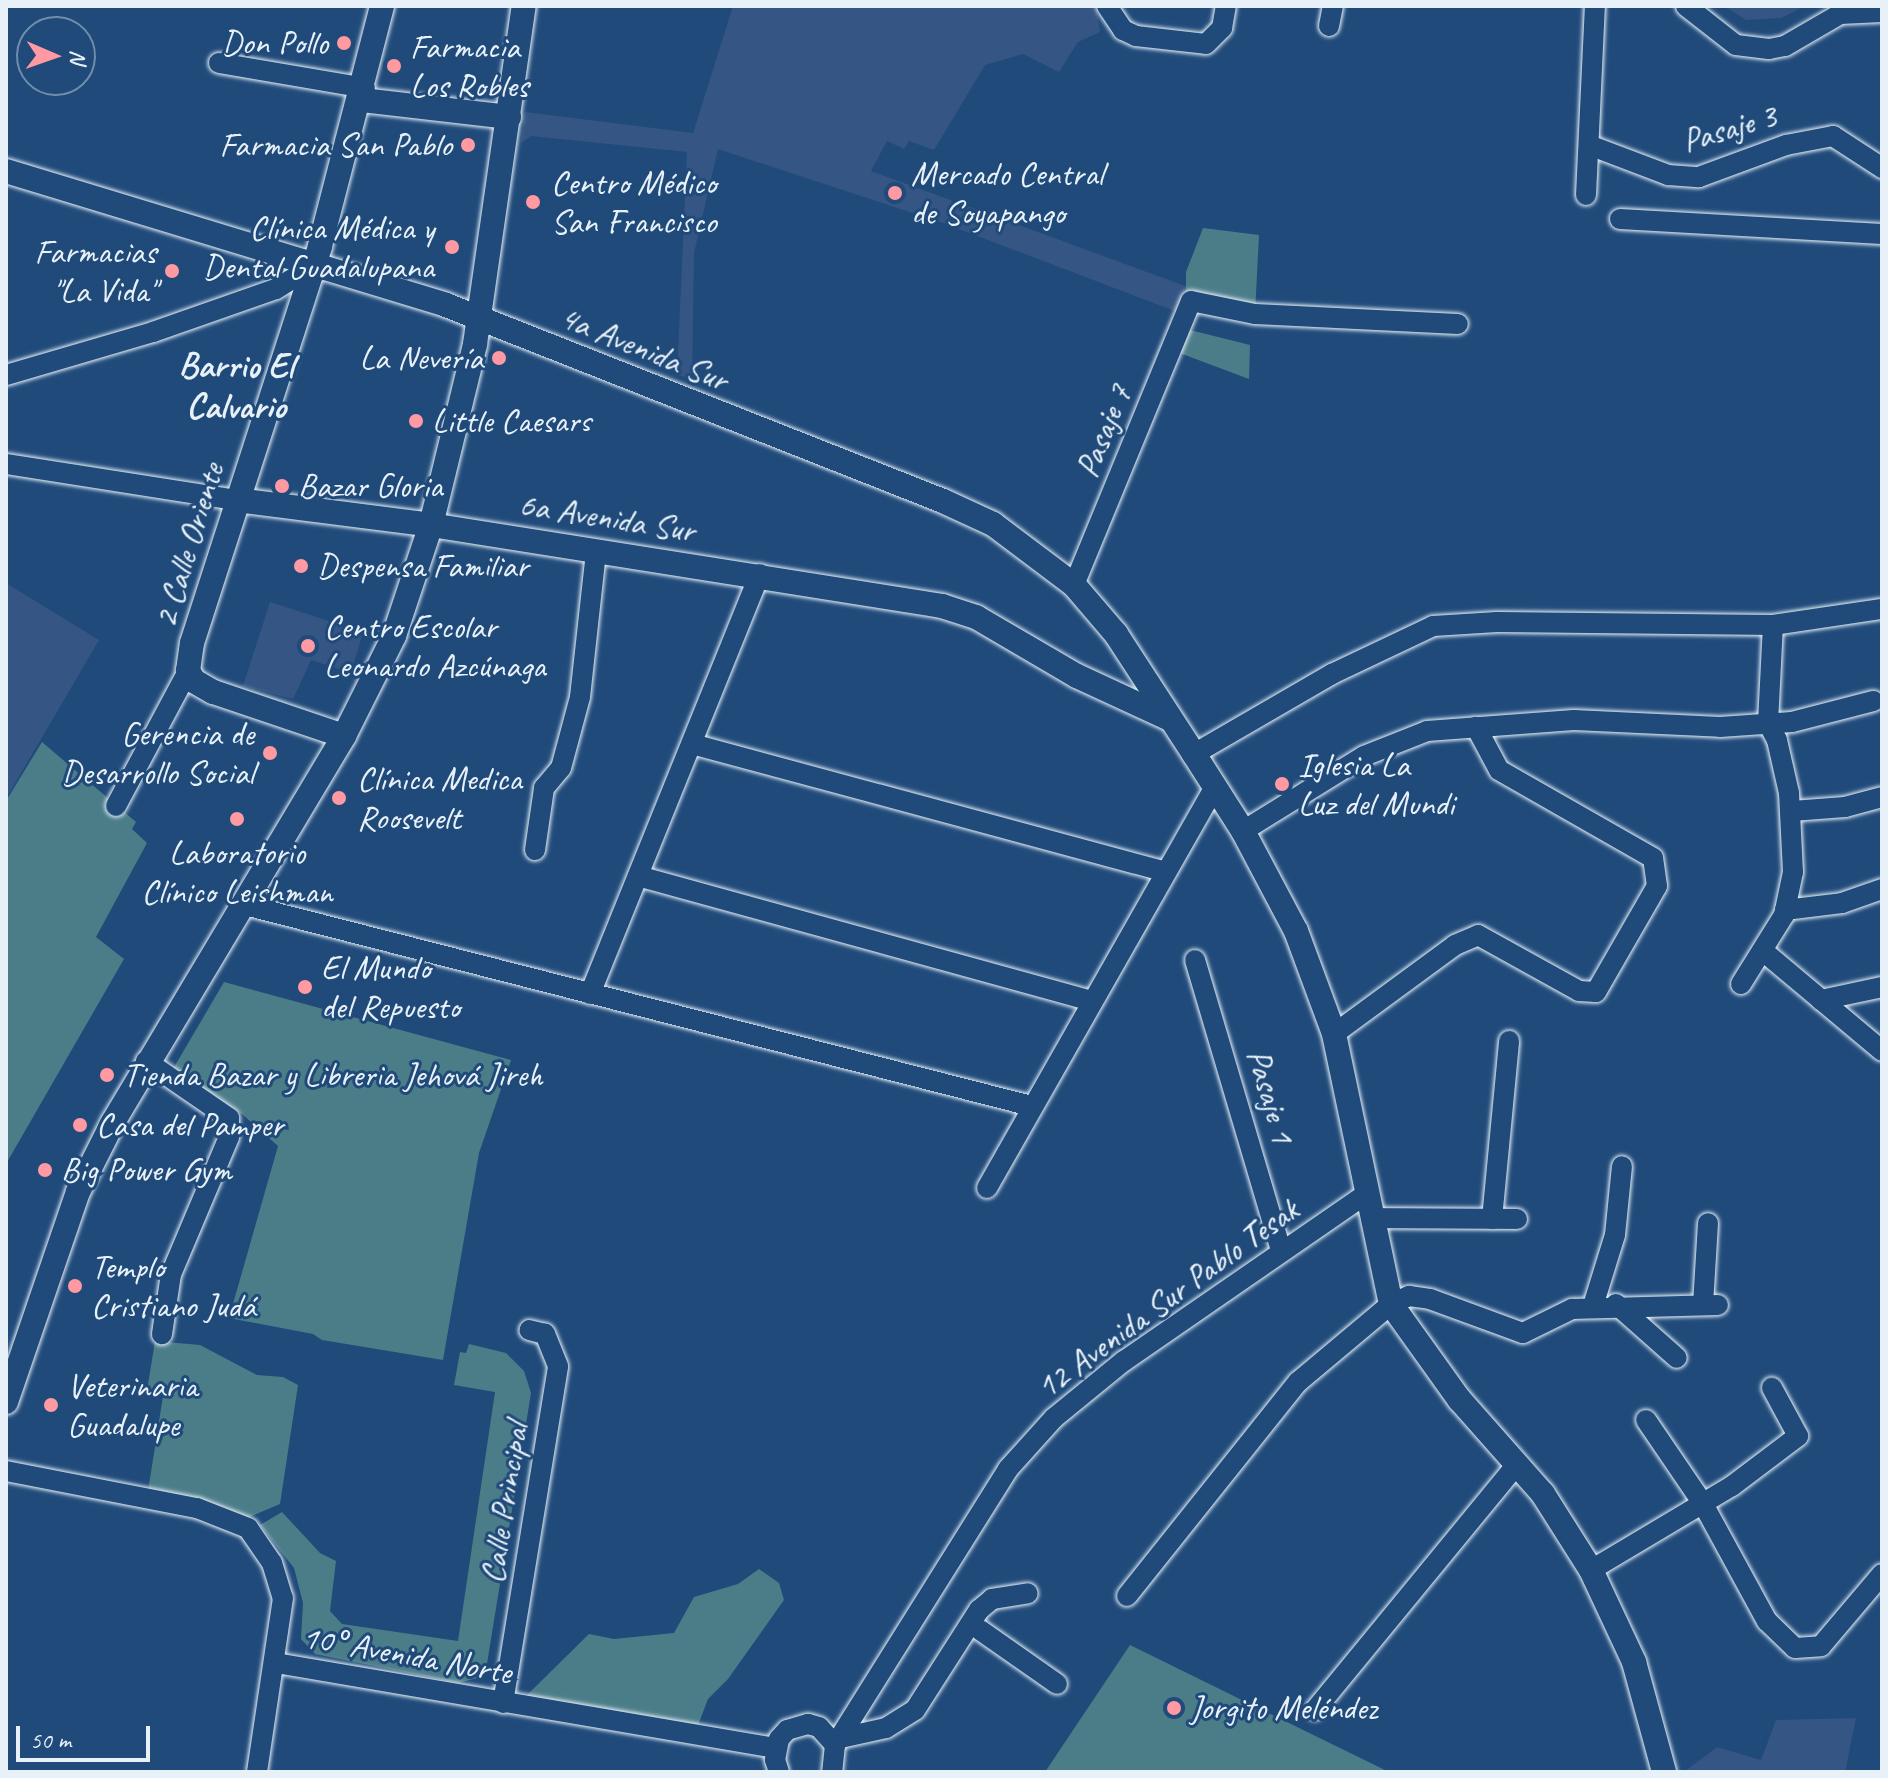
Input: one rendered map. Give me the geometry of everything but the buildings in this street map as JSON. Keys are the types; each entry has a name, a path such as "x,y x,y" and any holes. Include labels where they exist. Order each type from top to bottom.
{"main road":[{"name":"2 Calle Oriente","path":"195,679 192,643 313,266 363,94 382,6"},
{"path":"6,1402 78,1192 146,1061 245,905 344,736 394,636 431,525 479,318 524,6"},
{"path":"363,94 509,117"},
{"name":"4a Avenida Sur","path":"6,171 313,266 401,288 479,318 943,501 993,524 1074,585 1116,634 1194,754 1243,831 1296,931 1334,1034 1391,1304"},
{"name":"6a Avenida Sur","path":"237,500 431,525 760,574 942,606 976,617 1092,681 1172,720"},
{"path":"1092,681 1109,675 1119,664 1116,634"},
{"path":"195,679 344,736"},
{"path":"1391,1304 1459,1399 1543,1494 1591,1570 1634,1662 1664,1772"}],"street":[{"path":"1107,6 1123,30 1136,36 1206,44 1222,28 1226,6"},
{"path":"1586,195 1595,6"},
{"path":"1686,6 1721,37 1752,48 1785,46 1834,12 1882,12"},
{"path":"219,63 363,94"},
{"name":"Pasaje 3","path":"1589,145 1668,175 1699,177 1786,145 1833,136 1882,168"},
{"path":"1620,219 1882,234"},
{"path":"6,375 167,328 276,289 313,266"},
{"name":"Pasaje 7","path":"1074,585 1191,301 1255,314 1458,324"},
{"name":"6a Avenida Sur","path":"6,464 237,500"},
{"path":"535,850 544,788 561,768 580,697 596,551"},
{"path":"590,994 760,574"},
{"path":"1194,754 1332,674 1433,626 1497,622 1773,625 1882,609"},
{"path":"1741,984 1785,910 1793,872 1792,811 1785,769 1768,723 1773,625"},
{"path":"116,806 195,679"},
{"path":"1243,831 1390,745 1427,731 1574,720 1720,727 1768,723 1873,701"},
{"path":"1334,1034 1455,945 1478,935 1579,991 1596,992 1657,886 1653,858 1499,770 1476,727"},
{"path":"692,744 1165,872"},
{"path":"987,1188 1215,787"},
{"path":"1792,811 1845,807 1882,797"},
{"path":"638,876 1091,1001"},
{"path":"1785,910 1842,903 1882,889"},
{"path":"245,905 1031,1106"},
{"path":"1763,951 1882,1051"},
{"name":"Pasaje 1","path":"1195,960 1281,1250"},
{"path":"1821,1000 1882,987"},
{"path":"1492,1219 1509,1041"},
{"path":"146,1061 229,1118 229,1137 171,1274 162,1334"},
{"path":"1593,1306 1615,1235 1622,1166"},
{"name":"12 Avenida Sur Pablo Tesak","path":"840,1741 948,1559 1008,1469 1054,1418 1124,1361 1366,1194"},
{"path":"1371,1218 1517,1219"},
{"path":"1127,1596 1279,1403 1391,1304 1409,1296 1430,1299 1523,1333 1572,1309 1616,1304 1710,1305 1708,1223"},
{"path":"1616,1304 1677,1358"},
{"name":"Calle Principal","path":"503,1703 558,1366 545,1334 529,1330"},
{"path":"1591,1570 1702,1502 1798,1436 1772,1388"},
{"path":"1646,1420 1702,1502 1767,1621 1795,1648 1821,1646 1882,1574"},
{"path":"1315,1710 1517,1464"},
{"name":"10° Avenida Norte","path":"6,1471 197,1508 248,1528 272,1563 283,1598 276,1663 775,1748"},
{"path":"779,1772 775,1748 787,1730 808,1724 819,1727 840,1741 886,1728 915,1710 979,1610 992,1599 1028,1593"},
{"path":"980,1630 1057,1684"},
{"path":"257,1772 276,1663"},
{"path":"832,1772 840,1741"}],"shaded area":[{"name":"Mercado Central de Soyapango","path":"733,6 1096,6 1100,32 1078,42 1059,72 1023,54 985,65 934,150 909,141 904,149 887,141 871,171 1188,287 1180,313 946,224 718,149 694,253 692,379 677,375 687,152 531,136 521,143 525,112 693,133"},
{"path":"1724,6 1805,6 1781,18 1746,20"},
{"path":"6,583 99,640 6,799"},
{"name":"Centro Escolar Leonardo Azcúnaga","path":"270,602 363,632 351,673 311,660 293,699 243,686"},
{"path":"1856,1718 1845,1772 1684,1772 1717,1747 1761,1760 1776,1720"}],"green space":[{"path":"1203,228 1259,235 1255,314 1186,299 1186,272"},
{"path":"1186,329 1250,345 1249,379 1177,352"},
{"path":"42,742 136,822 132,829 147,843 96,937 124,959 6,1164 6,801"},
{"path":"224,982 511,1060 479,1153 443,1360 322,1340 313,1334 229,1318 278,1146 242,1114 173,1069"},
{"path":"155,1341 200,1345 257,1375 283,1377 298,1385 280,1504 247,1518 148,1491 163,1396 147,1391"},
{"path":"469,1344 506,1353 524,1371 531,1393 485,1676 458,1683 315,1654 301,1639 303,1603 294,1568 260,1525 282,1512 320,1553 336,1561 330,1611 342,1624 458,1641 495,1392 454,1385 460,1352 466,1353"},
{"path":"759,1569 779,1583 784,1600 728,1679 708,1699 697,1728 525,1697 589,1634 614,1639 674,1633 694,1597 738,1584"},
{"name":"Jorgito Meléndez","path":"1130,1645 1389,1772 1045,1772"}],"place":[{"name":"Don Pollo","path":"344,43"},
{"name":"Farmacia Los Robles","path":"394,66"},
{"name":"Farmacia San Pablo","path":"468,145"},
{"name":"Mercado Central de Soyapango","path":"895,193"},
{"name":"Centro Médico San Francisco","path":"533,202"},
{"name":"Clínica Médica y Dental Guadalupana","path":"452,247"},
{"name":"Farmacias \"La Vida\"","path":"172,271"},
{"name":"La Nevería","path":"499,358"},
{"name":"Little Caesars","path":"416,421"},
{"name":"Bazar Gloria","path":"282,486"},
{"name":"Despensa Familiar","path":"301,566"},
{"name":"Centro Escolar Leonardo Azcúnaga","path":"308,646"},
{"name":"Gerencia de Desarrollo Social","path":"270,753"},
{"name":"Iglesia La Luz del Mundi","path":"1282,784"},
{"name":"Clínica Medica Roosevelt","path":"339,798"},
{"name":"Laboratorio Clínico Leishman","path":"237,819"},
{"name":"El Mundo del Repuesto","path":"305,987"},
{"name":"Tienda Bazar y Libreria Jehová Jireh","path":"107,1075"},
{"name":"Casa del Pamper","path":"80,1125"},
{"name":"Big Power Gym","path":"45,1170"},
{"name":"Templo Cristiano Judá","path":"75,1286"},
{"name":"Veterinaria Guadalupe","path":"51,1405"},
{"name":"Jorgito Meléndez","path":"1174,1708"}],"district":[{"name":"Barrio El Calvario","path":"236,386"}]}
